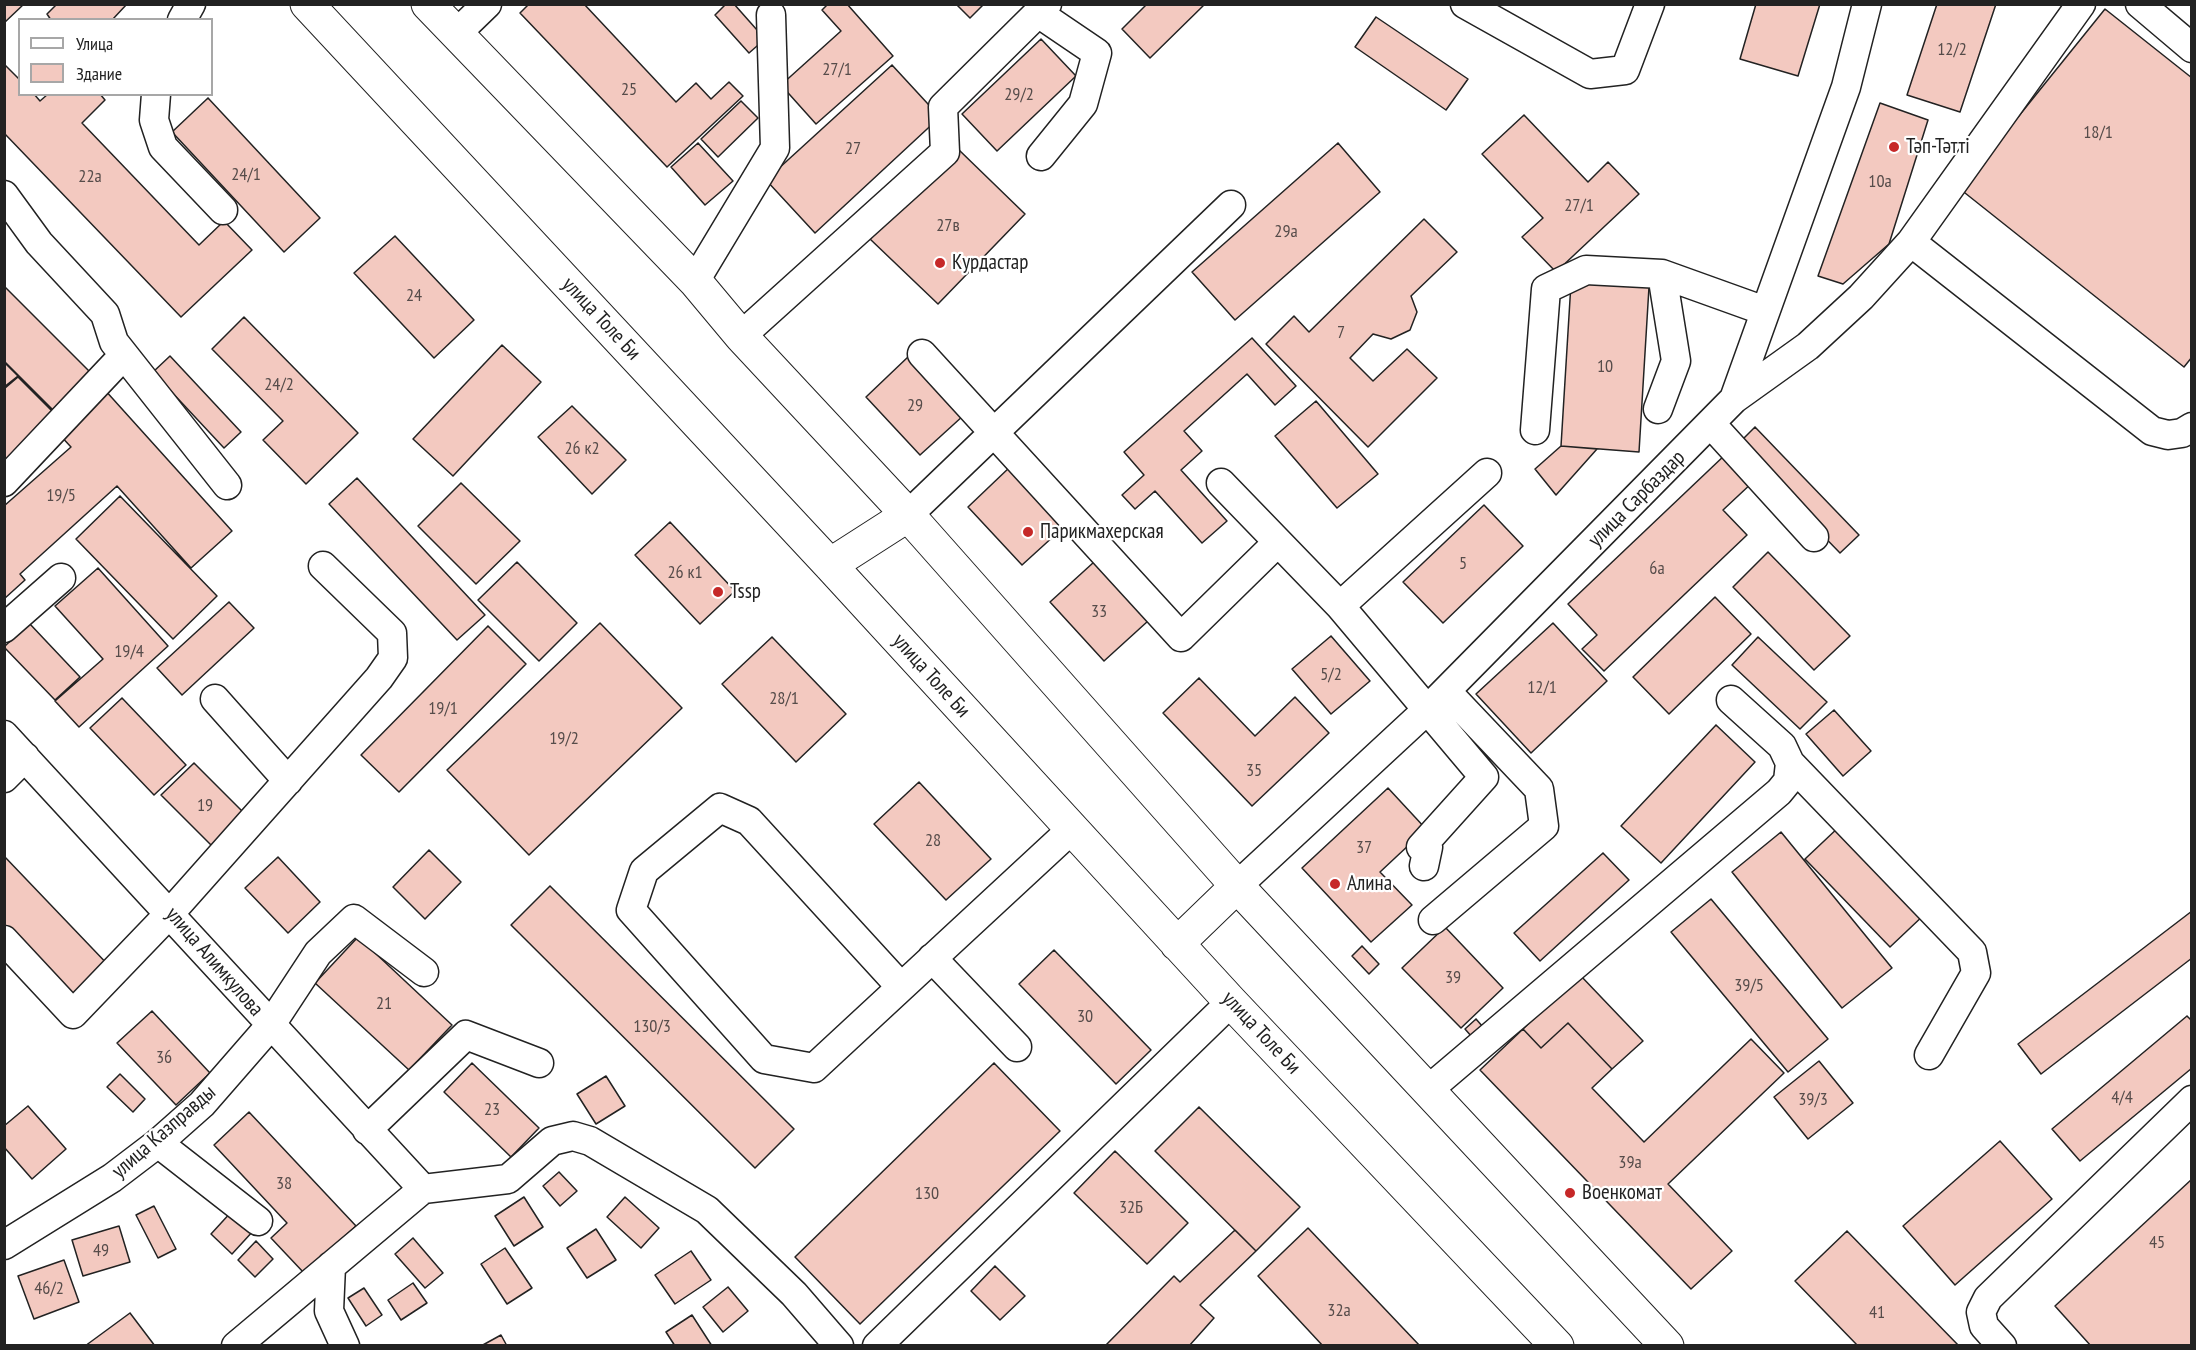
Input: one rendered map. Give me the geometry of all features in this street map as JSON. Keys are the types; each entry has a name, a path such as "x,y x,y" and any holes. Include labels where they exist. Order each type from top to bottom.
{"main road":[{"name":"улица Толе Би","path":"307,4 830,565 1231,1002 1557,1346"},
{"path":"428,4 695,281 741,336 908,515 1237,886 1667,1346"},
{"path":"830,565 908,515"},
{"path":"1177,944 1237,886"}],"street":[{"path":"183,18 191,4"},
{"path":"456,34 487,4"},
{"path":"1465,4 1590,74 1625,70 1650,4"},
{"name":"улица Сарбаздар","path":"1237,886 1437,700 1734,399 1846,87 1867,4"},
{"path":"1734,399 1808,346 1861,297 1911,242 2081,4"},
{"path":"2139,4 2192,48"},
{"path":"741,336 945,152 943,108 1043,9 1097,53 1083,104 1041,156"},
{"path":"695,281 775,148 771,15"},
{"path":"156,96 154,120 163,147 224,210"},
{"path":"4,195 39,243 105,314 114,342 227,485"},
{"path":"908,515 1231,205"},
{"path":"1911,242 2152,431 2168,435 2182,433 2192,427"},
{"path":"1535,430 1546,289 1586,270 1662,274 1765,310"},
{"path":"1658,409 1676,361 1662,274"},
{"path":"922,354 1181,637 1278,542"},
{"path":"4,482 124,355"},
{"path":"1711,424 1814,537"},
{"path":"1340,606 1487,473"},
{"path":"1221,483 1340,606 1437,700 1539,789 1544,826 1433,920"},
{"path":"4,940 73,1014 171,912 379,678 393,658 395,645 392,633 323,566"},
{"path":"4,628 61,578"},
{"path":"215,699 288,781"},
{"path":"1424,866 1428,847 1421,846 1484,777 1437,700"},
{"path":"1731,700 1782,746 1790,763 1972,952 1976,973 1929,1055"},
{"name":"улица Алимкулова","path":"4,735 171,912 270,1026 423,1189"},
{"path":"4,778 25,757"},
{"path":"1428,1090 1779,792 1788,781 1790,763"},
{"path":"901,987 749,821 730,812 720,808 644,871 631,910 764,1059 814,1068 1072,829"},
{"name":"улица Казправды","path":"4,1245 112,1178 158,1143 202,1104 270,1026 318,953 354,919 424,972"},
{"path":"932,958 1017,1047"},
{"path":"879,1345 1231,1002"},
{"path":"367,1130 466,1035 539,1063"},
{"path":"2002,1346 1984,1326 1981,1312 1988,1298 2192,1100"},
{"path":"236,1346 423,1189 508,1179 552,1141 573,1136 590,1141 707,1210 794,1294 839,1346"},
{"path":"158,1143 258,1221"},
{"path":"331,1266 329,1311 345,1346"}],"building":[{"path":"4,4 24,4 4,23"},
{"path":"57,4 127,4 114,18 50,18 47,14"},
{"path":"529,4 584,4 676,102 696,83 711,99 729,82 743,96 667,167 520,13"},
{"path":"726,4 734,4 765,39 749,53 715,15"},
{"path":"828,4 847,4 893,56 816,124 781,85 841,31 822,10"},
{"path":"956,4 984,4 970,18"},
{"path":"1147,4 1205,4 1150,58 1122,29"},
{"path":"1756,4 1820,4 1798,76 1740,59"},
{"path":"1937,4 1996,4 1960,112 1907,95"},
{"path":"2105,9 2192,78 2192,357 2184,367 1960,189"},
{"path":"1376,17 1468,79 1446,110 1355,47"},
{"path":"1041,39 1076,76 997,151 962,114"},
{"path":"4,64 18,78 18,96 36,96 40,101 46,96 102,96 105,100 82,123 199,245 224,221 252,250 181,317 4,133"},
{"path":"892,65 940,117 815,233 766,180"},
{"path":"208,98 320,218 284,252 172,132"},
{"path":"741,101 758,118 718,157 701,139"},
{"path":"1880,103 1928,120 1889,244 1843,284 1818,276"},
{"path":"1524,115 1588,182 1608,162 1639,194 1556,272 1522,237 1543,218 1482,154"},
{"path":"698,143 733,181 705,205 671,167"},
{"path":"1338,143 1380,192 1235,320 1192,272"},
{"path":"958,149 1025,214 938,304 870,239"},
{"path":"1424,219 1457,252 1411,296 1417,312 1410,330 1391,339 1373,334 1350,358 1373,381 1407,349 1437,378 1368,447 1266,344 1294,316 1309,332"},
{"path":"395,236 474,320 434,358 354,273"},
{"path":"1571,283 1649,287 1639,452 1561,446"},
{"path":"4,286 94,376 56,413 4,361"},
{"path":"244,317 358,433 306,484 263,440 283,421 212,349"},
{"path":"1252,338 1296,386 1275,405 1247,374 1184,431 1202,451 1181,470 1227,521 1202,543 1155,491 1135,509 1122,495 1144,475 1124,452"},
{"path":"502,345 541,382 453,476 413,439"},
{"path":"170,356 241,432 224,448 153,372"},
{"path":"909,356 964,415 920,455 866,397"},
{"path":"4,362 18,376 4,387"},
{"path":"18,377 55,414 4,461 4,389"},
{"path":"104,389 232,531 191,568 117,486 20,574 25,580 4,599 4,506 71,447 57,432"},
{"path":"1316,401 1378,474 1337,508 1275,436"},
{"path":"572,406 626,460 592,494 538,437"},
{"path":"1755,427 1859,535 1840,553 1736,446"},
{"path":"1561,446 1597,449 1556,495 1535,469"},
{"path":"1727,453 1754,481 1723,510 1747,535 1604,671 1582,649 1597,635 1568,604"},
{"path":"1011,466 1066,525 1022,565 968,507"},
{"path":"357,478 485,615 457,640 329,504"},
{"path":"461,483 520,541 476,584 418,526"},
{"path":"120,496 217,596 173,639 76,539"},
{"path":"1484,505 1523,546 1443,623 1403,582"},
{"path":"670,522 735,591 700,624 635,555"},
{"path":"1768,552 1850,636 1814,670 1733,587"},
{"path":"517,562 577,623 539,661 478,600"},
{"path":"1094,562 1148,621 1104,661 1050,602"},
{"path":"98,568 168,646 79,727 55,701 103,659 55,606"},
{"path":"1715,597 1751,634 1669,714 1633,677"},
{"path":"229,602 254,628 182,695 157,668"},
{"path":"29,623 80,677 55,700 4,647"},
{"path":"600,623 682,708 529,855 447,770"},
{"path":"1553,623 1607,681 1531,753 1476,694"},
{"path":"488,626 526,664 399,792 361,755"},
{"path":"1331,636 1370,681 1331,714 1292,669"},
{"path":"772,637 846,714 796,762 722,684"},
{"path":"1758,637 1827,702 1800,729 1732,665"},
{"path":"1199,678 1255,736 1295,697 1329,733 1252,806 1163,713"},
{"path":"122,698 186,765 154,795 90,728"},
{"path":"1834,710 1871,751 1843,776 1806,734"},
{"path":"1716,725 1755,762 1661,863 1621,826"},
{"path":"194,763 249,818 216,850 161,795"},
{"path":"919,782 991,859 946,900 874,824"},
{"path":"1388,788 1426,829 1380,872 1412,905 1371,942 1302,868"},
{"path":"1841,825 1926,913 1890,947 1805,859"},
{"path":"1781,832 1892,968 1842,1008 1732,872"},
{"path":"429,850 461,882 425,919 393,887"},
{"path":"1603,853 1629,880 1540,961 1514,933"},
{"path":"4,856 113,970 74,1006 4,933"},
{"path":"278,857 320,902 288,933 245,888"},
{"path":"550,886 794,1129 755,1168 511,925"},
{"path":"1711,899 1828,1039 1788,1072 1671,932"},
{"path":"2192,911 2192,958 2041,1074 2018,1044"},
{"path":"1445,927 1503,988 1461,1028 1402,968"},
{"path":"358,937 452,1025 409,1070 315,983"},
{"path":"1362,946 1379,964 1369,974 1352,956"},
{"path":"1054,950 1151,1050 1116,1084 1019,984"},
{"path":"1580,975 1643,1041 1612,1069 1568,1023 1541,1048 1523,1029"},
{"path":"152,1011 210,1073 176,1105 117,1043"},
{"path":"2187,1016 2192,1021 2192,1068 2080,1161 2052,1129"},
{"path":"1476,1019 1490,1035 1479,1045 1465,1029"},
{"path":"1568,1023 1612,1069 1592,1088 1644,1142 1751,1039 1784,1073 1668,1184 1732,1251 1691,1289 1480,1070 1523,1029 1541,1048"},
{"path":"1819,1061 1853,1103 1808,1139 1774,1097"},
{"path":"472,1063 539,1128 511,1157 444,1092"},
{"path":"994,1063 1060,1131 860,1324 795,1257"},
{"path":"120,1074 145,1099 133,1112 107,1087"},
{"path":"606,1076 625,1106 596,1124 577,1094"},
{"path":"28,1106 66,1149 32,1179 4,1147 4,1126"},
{"path":"1199,1107 1300,1207 1256,1251 1155,1151"},
{"path":"249,1112 356,1226 304,1273 271,1238 287,1223 214,1145"},
{"path":"2000,1141 2052,1199 1955,1285 1903,1226"},
{"path":"1115,1151 1188,1223 1147,1264 1074,1193"},
{"path":"559,1172 577,1191 560,1206 543,1186"},
{"path":"2192,1179 2192,1346 2091,1346 2055,1306"},
{"path":"524,1197 543,1227 514,1246 495,1216"},
{"path":"625,1197 659,1228 641,1248 607,1217"},
{"path":"154,1206 176,1249 158,1258 136,1215"},
{"path":"233,1210 254,1230 232,1254 211,1234"},
{"path":"119,1226 130,1262 83,1276 72,1240"},
{"path":"1308,1228 1420,1346 1323,1346 1258,1276"},
{"path":"596,1229 616,1260 587,1278 567,1248"},
{"path":"1235,1230 1256,1251 1200,1305 1214,1318 1189,1346 1105,1346 1174,1276 1180,1282"},
{"path":"1847,1231 1959,1346 1858,1346 1795,1281"},
{"path":"413,1238 443,1273 425,1288 395,1254"},
{"path":"256,1241 273,1259 255,1277 238,1260"},
{"path":"505,1248 532,1288 507,1304 481,1264"},
{"path":"691,1251 711,1280 675,1304 655,1275"},
{"path":"64,1260 79,1302 34,1319 18,1276"},
{"path":"995,1266 1025,1296 1000,1320 971,1291"},
{"path":"413,1283 427,1303 401,1320 388,1300"},
{"path":"728,1287 748,1311 723,1332 703,1307"},
{"path":"364,1288 382,1315 366,1326 348,1298"},
{"path":"130,1313 155,1346 85,1346"},
{"path":"692,1315 712,1346 675,1346 666,1332"},
{"path":"501,1335 507,1346 481,1346"}],"place":[{"name":"Тәп-Тәтті","path":"1894,147"},
{"name":"Курдастар","path":"940,263"},
{"name":"Парикмахерская","path":"1028,532"},
{"name":"Tssp","path":"718,592"},
{"name":"Алина","path":"1335,884"},
{"name":"Военкомат","path":"1570,1193"}]}
